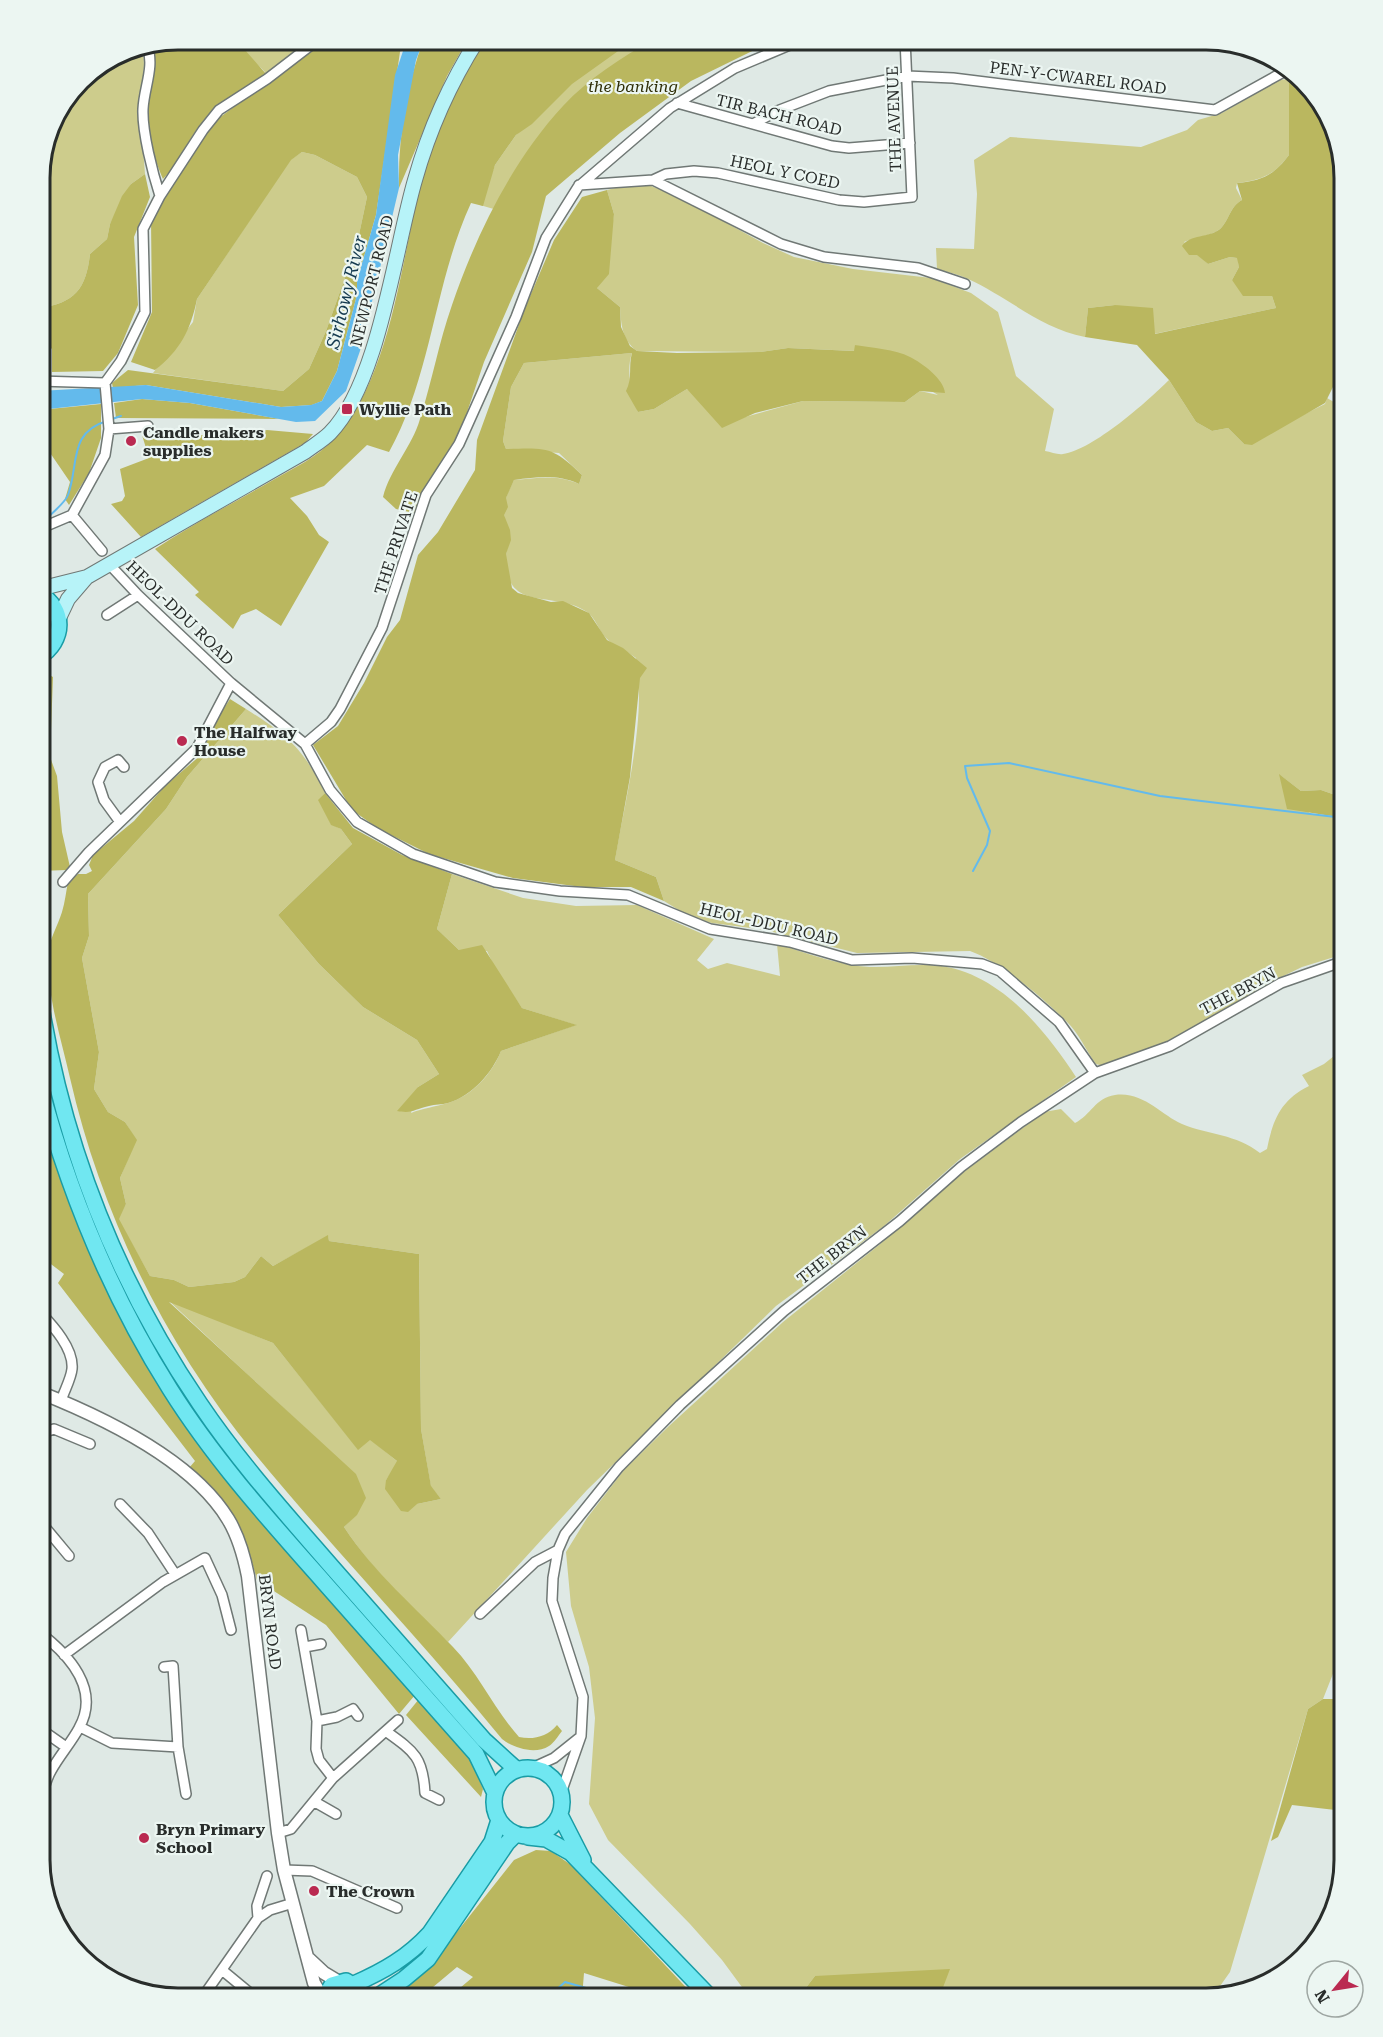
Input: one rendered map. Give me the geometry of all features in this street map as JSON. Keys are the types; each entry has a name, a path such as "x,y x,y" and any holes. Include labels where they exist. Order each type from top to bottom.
{"main road":[{"name":"NEWPORT ROAD","path":"50,588 87,577 305,452 332,431 350,404 372,354 414,181 436,118 472,50"},
{"name":"NEWPORT ROAD","path":"59,618 71,595 87,577"},
{"path":"50,601 59,618 58,636 50,646"},
{"path":"50,1049 60,1099 88,1188 118,1260 165,1350 216,1428 289,1518 484,1740 524,1769 550,1776 561,1793 560,1815 589,1870"},
{"path":"50,1118 73,1193 98,1254 133,1326 199,1433 269,1520 476,1754 495,1792 495,1811 499,1820 522,1835 546,1839 560,1846 589,1870 701,1988"},
{"path":"495,1792 507,1775 524,1769"},
{"path":"391,1987 428,1959 507,1843 522,1835 548,1830 560,1815"},
{"path":"354,1987 386,1971 419,1945 430,1933 492,1842 499,1820"}],"street":[{"path":"50,524 72,515 105,455 109,428 105,383 121,362 145,312 143,229 160,196 203,130 219,110 267,79 305,50"},
{"name":"THE PRIVATE","path":"305,744 331,722 340,709 382,628 426,495 459,444 516,317 546,238 579,185 677,103 735,68 778,50"},
{"name":"THE AVENUE","path":"906,50 912,197"},
{"path":"149,53 149,81 143,110 151,168 160,196"},
{"name":"PEN-Y-CWAREL ROAD","path":"755,123 777,111 829,91 907,76 953,78 1215,110 1280,74"},
{"name":"TIR BACH ROAD","path":"677,103 832,146 910,143"},
{"name":"HEOL Y COED","path":"579,185 653,180 666,174 694,171 718,173 838,200 864,202 912,197"},
{"path":"653,180 782,244 824,256 918,268 965,284"},
{"path":"50,381 105,383"},
{"path":"109,428 148,426"},
{"path":"72,515 102,551"},
{"name":"HEOL-DDU ROAD","path":"109,564 138,596 231,683 305,744 330,790 357,822 413,854 505,884 560,891 628,895 710,929 790,942 852,960 912,958 982,964 1000,971 1059,1022 1095,1073"},
{"path":"109,600 111,613 138,596"},
{"path":"63,882 89,852 197,748 231,683"},
{"path":"120,822 104,800 98,782 105,767 118,760 124,767"},
{"name":"THE BRYN","path":"561,1793 581,1736 583,1697 552,1601 552,1578 558,1550 579,1515 619,1467 680,1406 784,1311 900,1221 961,1167 1021,1122 1095,1073 1170,1046 1281,983 1334,964"},
{"path":"50,1325 71,1360 72,1371 61,1401"},
{"name":"BRYN ROAD","path":"50,1396 125,1434 183,1471 209,1494 237,1535 249,1586 284,1870 316,1987"},
{"path":"50,1430 54,1429 90,1444"},
{"path":"120,1504 148,1533 175,1574"},
{"path":"50,1533 69,1556"},
{"path":"480,1614 535,1562 558,1550"},
{"path":"64,1655 175,1574 205,1558 222,1595 231,1630"},
{"path":"301,1630 317,1720 316,1749 319,1760 333,1778"},
{"path":"50,1642 77,1667 85,1690 85,1713 80,1727 50,1773"},
{"path":"305,1647 321,1644"},
{"path":"164,1666 173,1666 178,1747 186,1794"},
{"path":"317,1720 337,1717 353,1709 358,1716"},
{"path":"278,1833 291,1829 333,1778 398,1720"},
{"path":"80,1727 112,1743 178,1747"},
{"path":"387,1732 411,1749 424,1770 425,1793 439,1800"},
{"path":"50,1736 66,1747"},
{"path":"524,1769 554,1758 581,1736"},
{"path":"315,1802 336,1814"},
{"path":"284,1870 312,1871 398,1908"},
{"path":"258,1918 257,1906 267,1876"},
{"path":"210,1987 258,1918 270,1910 293,1903"},
{"path":"309,1959 324,1973 350,1987"},
{"path":"222,1970 243,1987"}],"green space":[{"path":"170,50 245,50 267,75 229,99 204,120 163,179 153,151 146,109 154,67 154,52"},
{"path":"231,50 298,50 267,75 245,56"},
{"path":"310,50 401,50 376,215 357,281 357,295 337,371 322,401 312,405 281,407 146,385 113,388 112,383 128,370 283,391 309,369 326,331 357,244 367,197 357,177 315,155 302,152 291,160 197,299 188,330 178,347 155,370 131,362 152,312 151,220 200,142 219,118"},
{"path":"420,50 462,50 447,76 399,188 404,112"},
{"path":"479,50 620,50 572,84 532,124 516,135 495,165 483,206 471,203 459,234 415,392 389,452 367,445 324,486 290,498 307,516 319,535 329,542 281,626 256,609 241,615 233,629 195,595 199,592 155,549 313,457 333,440 354,413 370,382 383,347 430,149 450,100"},
{"path":"604,50 680,50 497,210 480,205 495,165 516,135"},
{"name":"the banking","path":"636,50 754,50 691,81 620,133 546,196 532,252 484,362 457,442 433,478 414,513 396,509 383,497 386,487 416,429 452,305 472,252 497,200 528,150 563,106 584,86"},
{"path":"143,55 144,71 139,112 145,174 131,184 110,224 107,239 90,254 82,285 70,298 51,306 50,170 59,129 76,100 93,81 129,59"},
{"path":"1279,80 1289,81 1289,155 1273,172 1254,180 1237,183 1236,188 1242,200 1235,206 1220,229 1184,242 1208,264 1230,257 1238,258 1239,267 1232,280 1272,296 1276,308 1154,334 1153,328 1115,305 1088,308 1085,337 1053,327 983,286 956,274 937,269 936,248 974,249 977,194 974,160 1010,137 1141,147 1187,130 1198,120 1222,113"},
{"path":"1289,81 1307,100 1316,114 1324,129 1332,161 1334,178 1334,385 1325,403 1252,445 1244,444 1228,428 1212,431 1196,422 1169,380 1137,345 1085,337 1088,308 1115,305 1153,308 1155,334 1276,308 1272,296 1243,296 1232,280 1239,267 1237,258 1230,257 1208,264 1197,255 1189,255 1182,246 1185,242 1216,232 1223,226 1235,206 1242,200 1237,183 1254,181 1267,176 1278,168 1289,155"},
{"path":"302,152 315,155 357,177 367,197 357,244 326,331 309,369 283,391 153,373 193,322 197,299 290,160"},
{"path":"145,174 150,197 134,237 138,305 118,353 103,371 52,372 50,306 70,298 82,285 90,254 107,239 110,224 122,196 131,184"},
{"path":"623,186 651,186 681,198 763,243 794,257 853,269 931,278 971,293 998,312 1016,376 1054,409 1045,451 1063,454 1089,444 1134,412 1169,380 1196,422 1212,431 1228,428 1244,444 1325,404 1327,398 1334,402 1334,795 1321,790 1301,791 1280,775 1310,814 1334,817 1334,957 1302,967 1269,983 1171,1041 1103,1066 1096,1064 1071,1026 1046,1002 1008,972 982,956 970,951 857,953 765,930 712,923 690,917 664,901 656,877 615,860 637,732 639,681 636,658 609,641 587,612 574,605 521,593 513,586 507,573 506,554 510,537 504,518 504,506 514,480 555,478 579,484 582,475 559,453 506,449 503,441 511,387 524,363 632,353 629,367 630,383 638,412 654,409 687,389 738,419 803,401 905,402 920,391 938,395 855,345 855,351 788,348 760,352 637,351 625,337 620,307 597,288 610,241 614,214 607,190"},
{"path":"607,190 614,214 609,274 597,288 620,307 621,327 630,346 637,351 760,352 788,348 854,351 855,345 890,350 910,357 937,377 945,393 920,391 905,402 803,401 755,413 722,428 687,389 654,409 638,412 626,391 632,353 524,363 511,387 503,441 506,449 548,451 556,454 582,475 579,484 539,477 514,480 506,498 508,507 504,515 510,530 511,540 506,554 512,588 518,593 551,602 563,601 589,613 607,640 623,648 647,668 640,678 630,777 615,860 656,877 664,901 631,887 582,887 513,878 429,854 379,829 352,810 313,745 338,726 364,683 387,637 400,620 418,555 438,532 475,470 477,440 525,308 554,240 582,197"},
{"path":"142,399 190,403 280,419 116,418 114,403"},
{"path":"101,404 101,438 89,473 69,505 65,499 70,482 50,453 50,409"},
{"path":"267,430 313,434 305,443 141,537 111,504 122,501 125,496 120,469 149,458 142,435 232,435"},
{"path":"50,675 53,677 50,757"},
{"path":"230,699 246,709 187,777 166,809 88,894 89,936 82,958 99,1052 94,1089 108,1112 125,1122 137,1140 120,1178 126,1204 119,1219 150,1276 174,1280 189,1287 234,1282 245,1277 261,1256 273,1266 328,1235 329,1241 419,1254 421,1429 431,1486 441,1499 417,1504 408,1512 401,1511 385,1489 386,1480 397,1461 370,1440 358,1450 273,1343 169,1302 356,1474 366,1498 357,1515 344,1527 368,1560 462,1657 519,1737 540,1737 557,1725 562,1731 553,1743 543,1749 524,1749 502,1739 285,1490 223,1412 193,1369 141,1277 99,1179 83,1129 55,1017 50,986 50,945 62,912 68,882 78,874 92,871 89,865 93,855 134,821 165,786 202,754 203,746 217,718"},
{"path":"246,709 283,735 302,754 325,793 319,800 331,824 341,829 352,844 278,915 319,964 363,1007 417,1040 439,1074 418,1087 411,1113 457,1100 473,1090 487,1076 501,1051 576,1025 522,1008 496,970 487,951 459,950 437,929 452,874 523,898 576,906 637,905 714,939 697,960 708,969 727,963 780,976 777,944 833,961 862,966 929,965 953,968 975,976 996,988 1015,1003 1048,1039 1076,1077 960,1159 884,1226 776,1306 587,1490 448,1642 379,1573 344,1527 357,1514 318,1440 168,1300 273,1343 358,1449 370,1439 398,1462 386,1480 417,1504 441,1499 431,1487 421,1429 419,1254 329,1241 328,1236 273,1266 261,1256 245,1277 234,1282 189,1287 174,1280 150,1276 118,1219 126,1204 120,1178 136,1140 125,1122 108,1112 94,1089 99,1052 82,958 89,936 88,894 166,809 187,777"},
{"path":"50,757 57,776 62,832 70,867 67,870 50,871"},
{"path":"1279,774 1301,791 1321,790 1334,795 1334,816 1287,809"},
{"path":"325,793 353,828 402,855 452,874 437,929 459,950 482,945 522,1008 577,1025 501,1051 480,1083 457,1100 410,1112 397,1111 418,1087 439,1074 417,1040 363,1007 319,964 278,915 352,844 341,829 331,825 318,800"},
{"path":"1334,1056 1334,1671 1323,1699 1308,1709 1230,1972 1220,1986 1205,1988 825,1988 815,1976 806,1988 742,1988 722,1960 690,1924 608,1840 589,1804 595,1718 589,1667 571,1606 566,1552 587,1518 624,1470 783,1322 879,1245 949,1183 1044,1112 1061,1109 1075,1123 1108,1097 1125,1095 1143,1100 1182,1124 1232,1138 1260,1153 1267,1149 1272,1128 1285,1104 1299,1091 1309,1086 1302,1075"},
{"path":"50,1145 58,1173 91,1255 141,1354 415,1695 399,1714 326,1625 257,1580 246,1543 235,1517 217,1494 189,1468 195,1461 58,1283 64,1274 50,1263"},
{"path":"419,1699 472,1762 483,1789 481,1797 406,1715"},
{"path":"1323,1699 1334,1700 1334,1810 1292,1805 1278,1837 1271,1841 1308,1709"},
{"path":"536,1850 551,1851 571,1865 686,1987 630,1987 584,1973 583,1987 461,1987 473,1977 457,1967 433,1987 404,1987 430,1966 514,1860"},
{"path":"950,1969 943,1988 806,1988 815,1976"}],"water":[{"path":"403,50 420,50 398,155 399,188 361,348 346,391 315,421 296,422 190,403 142,399 50,409 50,390 146,385 281,407 311,405 322,401 337,371 357,295 357,281 376,215 395,75"}],"waterway":[{"path":"112,419 121,416"},
{"path":"50,515 68,495 80,442 86,433 107,421"},
{"path":"973,871 987,845 990,831 967,778 965,766 1009,763 1160,796 1334,817"},
{"path":"559,1987 565,1982 584,1987"}],"place":[{"name":"Wyllie Path","path":"347,409"},
{"name":"Candle makers supplies","path":"131,441"},
{"name":"The Halfway House","path":"182,741"},
{"name":"Bryn Primary School","path":"144,1838"},
{"name":"The Crown","path":"314,1891"}],"water label":[{"name":"Sirhowy River","path":"346,292"}]}
